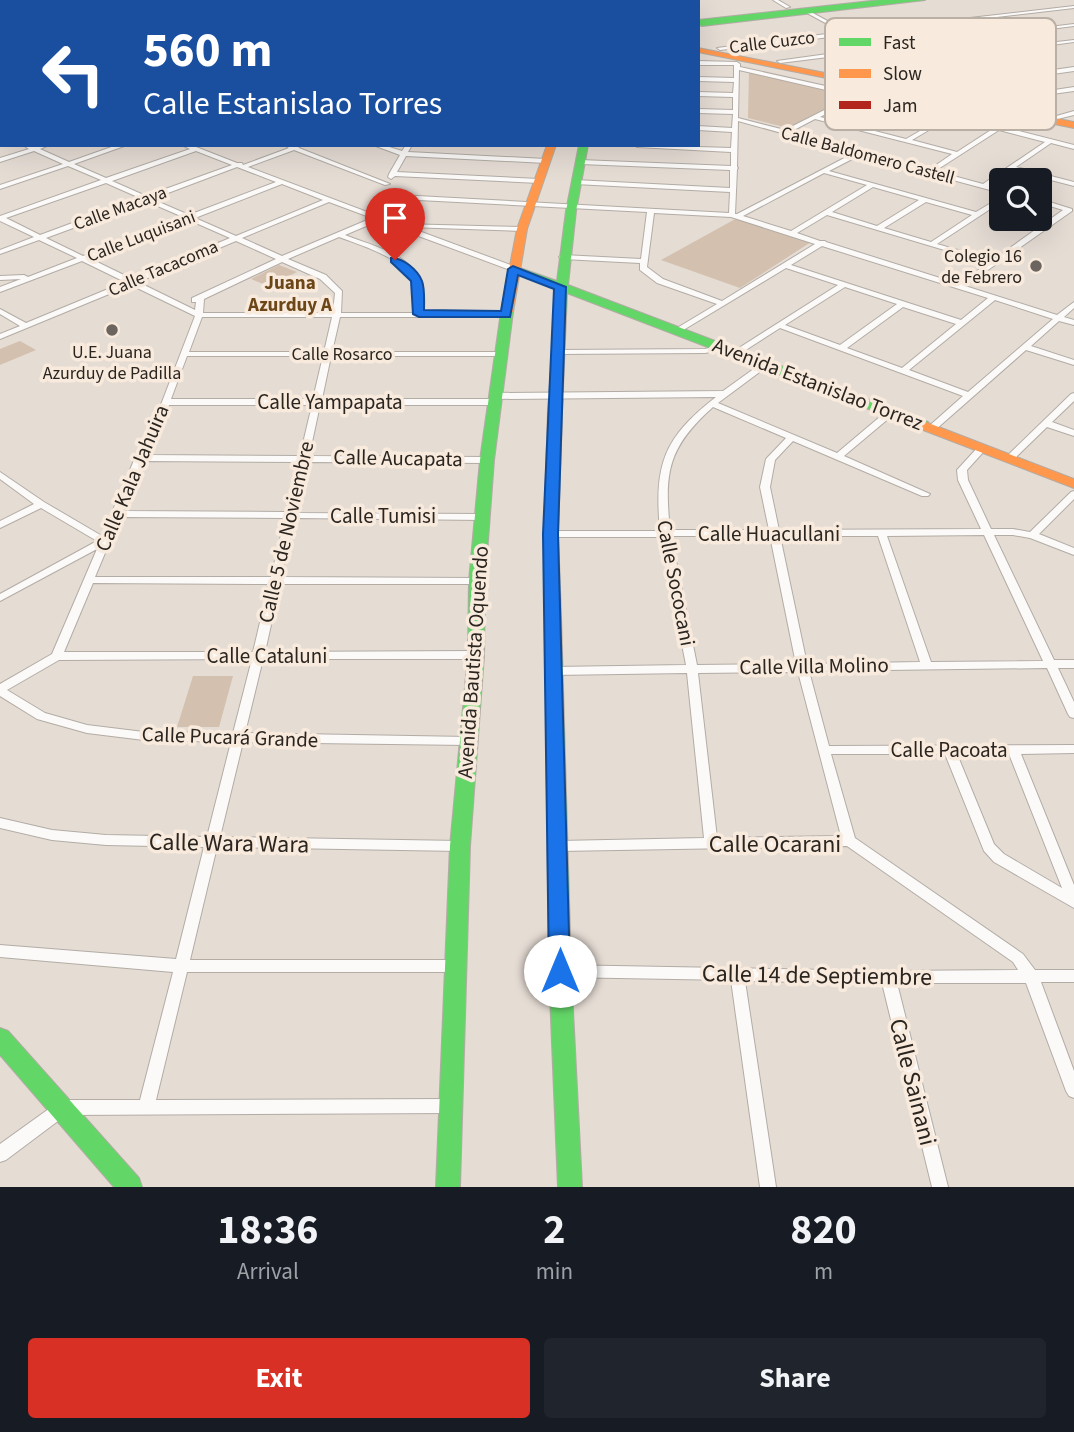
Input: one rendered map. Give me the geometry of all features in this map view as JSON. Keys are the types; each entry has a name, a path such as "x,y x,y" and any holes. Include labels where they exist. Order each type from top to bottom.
{"main road":[{"path":"700,21 782,4 850,0"},
{"path":"700,21 878,0"},
{"path":"700,21 899,0"},
{"path":"700,21 922,0"},
{"path":"700,47 720,48 825,69"},
{"path":"700,48 739,64 825,77"},
{"path":"1056,117 1074,119"},
{"path":"1056,118 1074,125"},
{"path":"570,1187 560,971 551,534 560,287 575,182 584,147"},
{"name":"Avenida Bautista Oquendo","path":"448,1187 460,846 476,655 477,581 487,460 513,269 522,229 549,153"},
{"name":"Avenida Estanislao Torrez","path":"513,269 680,330 1074,484"},
{"path":"0,1038 130,1187"}],"street":[{"path":"1065,0 1074,5"},
{"name":"Calle Cuzco","path":"983,18 1074,5"},
{"path":"809,12 825,22"},
{"path":"1056,27 1074,25"},
{"name":"Calle Cuzco","path":"720,48 825,36"},
{"path":"780,61 825,55"},
{"path":"700,63 739,64 825,86"},
{"path":"736,216 733,190 737,95 735,80 739,64"},
{"path":"1056,72 1074,69"},
{"path":"700,79 735,80"},
{"path":"1056,95 1074,89"},
{"path":"700,94 737,95"},
{"name":"Calle Baldomero Castell","path":"700,111 736,116 989,187"},
{"path":"786,132 825,112"},
{"path":"1056,116 1074,113"},
{"path":"814,117 825,120"},
{"path":"700,128 735,130"},
{"path":"866,130 958,155"},
{"path":"906,141 926,130"},
{"path":"931,172 996,130"},
{"path":"1007,130 1074,147"},
{"path":"1011,168 1050,141"},
{"path":"0,160 30,147"},
{"name":"Calle 5 de Noviembre","path":"30,147 282,259 334,285 339,293 337,314 305,457 146,1108"},
{"path":"0,187 118,147"},
{"path":"190,147 243,165 326,201 513,269"},
{"path":"382,147 404,154 549,153"},
{"path":"369,215 408,147"},
{"path":"676,147 735,150"},
{"path":"295,148 387,184"},
{"name":"Calle Macaya","path":"0,252 295,148"},
{"path":"0,218 196,149"},
{"path":"736,216 860,152"},
{"path":"580,162 735,169"},
{"path":"823,171 976,214"},
{"path":"392,174 539,181"},
{"path":"1064,181 1074,174"},
{"path":"1052,178 1074,184"},
{"name":"Calle Luquisani","path":"0,290 282,182"},
{"path":"575,182 733,190"},
{"path":"984,186 989,183"},
{"path":"794,232 872,185"},
{"path":"380,196 736,216 794,232 1074,323"},
{"path":"878,228 924,200"},
{"name":"Calle Tacacoma","path":"0,337 326,201"},
{"path":"1052,204 1071,210"},
{"path":"932,244 989,206"},
{"path":"961,286 1071,210"},
{"path":"651,211 643,268 651,276 721,303"},
{"path":"828,213 994,263"},
{"path":"0,218 85,257 199,315 506,315"},
{"path":"180,306 377,218"},
{"path":"393,224 522,229"},
{"path":"339,235 377,251 409,270 417,281 419,314"},
{"path":"680,330 823,242"},
{"path":"563,257 643,261"},
{"path":"785,265 961,324"},
{"path":"0,278 34,277"},
{"path":"559,352 728,350 780,326 843,285"},
{"path":"903,371 994,297"},
{"name":"Calle Kala Jahuira","path":"57,656 104,541 166,402 199,315 200,298"},
{"path":"841,348 902,304"},
{"path":"931,429 1074,304"},
{"path":"0,311 25,326"},
{"path":"780,326 970,396"},
{"path":"1027,347 1074,363"},
{"name":"Calle Rosarco","path":"183,354 500,354"},
{"name":"Calle Sococani","path":"711,844 692,669 661,506 663,477 669,456 695,418 765,365"},
{"name":"Calle Yampapata","path":"166,402 727,394"},
{"path":"1009,459 1074,396"},
{"path":"713,404 925,494"},
{"path":"838,457 891,412"},
{"path":"1045,423 1074,433"},
{"path":"792,437 771,458 765,487 804,666 849,841"},
{"path":"982,448 961,474 1074,714"},
{"name":"Calle Aucapata","path":"140,458 487,460"},
{"path":"0,475 41,504 104,541"},
{"path":"1032,535 1074,494"},
{"path":"0,525 41,504"},
{"name":"Calle Tumisi","path":"116,514 483,517"},
{"name":"Calle Huacullani","path":"551,534 987,532 1032,535 1074,552"},
{"path":"882,534 926,664"},
{"path":"0,598 104,541"},
{"path":"90,580 477,581"},
{"name":"Calle Cataluni","path":"57,656 476,655"},
{"path":"0,690 57,656"},
{"name":"Calle Villa Molino","path":"554,671 1074,664"},
{"name":"Calle Pucará Grande","path":"0,690 41,716 88,729 144,736 468,741"},
{"name":"Calle Pacoata","path":"825,750 1074,749"},
{"path":"948,750 989,847 999,858 1074,902"},
{"path":"1014,750 1074,902"},
{"name":"Calle Wara Wara","path":"0,822 52,835 106,840 460,846"},
{"name":"Calle Ocarani","path":"559,846 849,841 1018,958 1031,976"},
{"path":"0,951 180,966 457,966"},
{"name":"Calle 14 de Septiembre","path":"560,971 888,977 1074,976"},
{"path":"737,975 768,1187"},
{"path":"1031,976 1074,1091"},
{"name":"Calle Sainani","path":"888,977 940,1187"},
{"path":"0,1154 63,1108 451,1106"}],"shaded area":[{"path":"749,69 825,87 825,109 788,128 748,118"},
{"path":"739,217 811,242 740,288 661,260"},
{"path":"279,265 297,272 268,286 251,279"},
{"path":"20,341 36,350 0,365 0,349"},
{"path":"193,676 233,676 219,727 177,727"}],"traffic: fast":[{"path":"700,22 899,0"},
{"path":"702,24 922,0"},
{"path":"555,411 560,310 567,244 584,147"},
{"path":"513,269 680,330 923,425"},
{"path":"448,1187 460,846 476,655 477,581 487,460 507,312"},
{"path":"553,617 560,971 570,1187"},
{"path":"0,1038 130,1187"}],"traffic: slow":[{"path":"700,50 825,75"},
{"path":"1056,121 1074,125"},
{"path":"507,312 522,229 551,147"},
{"path":"923,425 1074,484"}],"traffic: jam":[{"path":"553,617 551,534 555,411"}],"place":[{"name":"Colegio 16 de Febrero","path":"1036,266"},
{"name":"U.E. Juana Azurduy de Padilla","path":"112,330"}],"district":[{"name":"Juana Azurduy A","path":"290,293"}],"route":[{"path":"395,260 409,270 417,281 419,314 506,315 513,269 560,287 551,534 560,971"}]}
